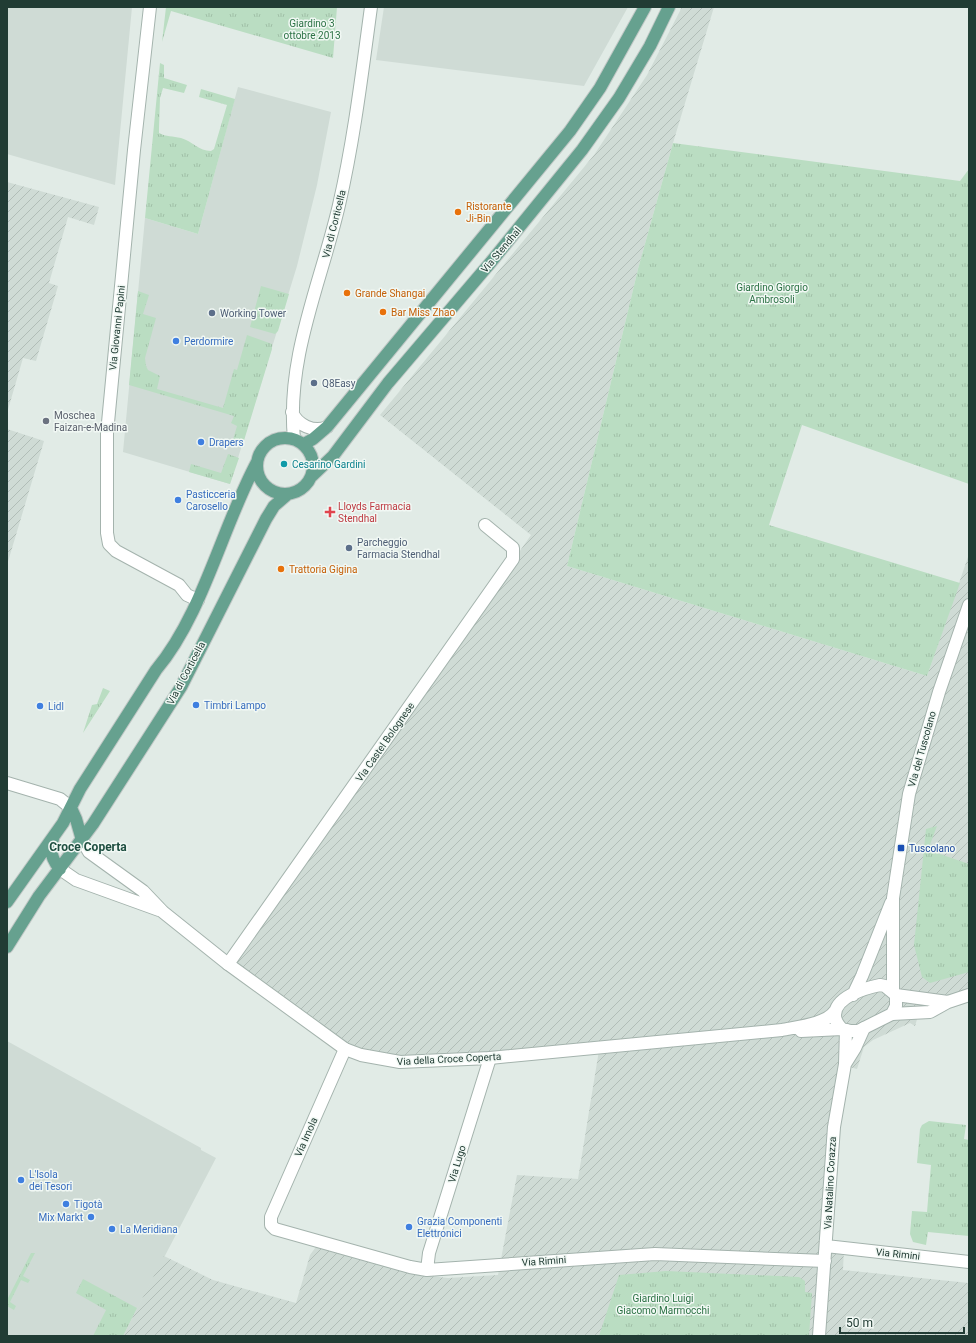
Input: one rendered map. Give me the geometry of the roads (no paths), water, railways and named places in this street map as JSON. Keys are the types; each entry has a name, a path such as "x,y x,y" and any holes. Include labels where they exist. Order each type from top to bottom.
{"main road":[{"path":"7,902 56,834 80,790 156,670 167,658 198,600 240,497 262,449 269,442 282,438 299,441 313,439 327,427 570,131 600,88 646,7"},
{"name":"Via Stendhal","path":"312,476 331,460 388,383 486,268 582,150 619,98 650,46 669,7"},
{"path":"257,462 259,476 264,484 271,490 288,494 303,488 312,476 313,461 310,451 299,441"},
{"name":"Via di Corticella","path":"7,947 34,903 82,840 181,687 223,601 270,512 278,502 288,494"},
{"path":"71,808 82,840"},
{"path":"56,834 51,850 53,858 60,868"}],"street":[{"name":"Via Giovanni Papini","path":"150,7 134,150 107,433 107,533 109,544 116,551 179,585 186,595 198,600"},
{"name":"Via di Corticella","path":"299,441 292,412 297,360 339,205 348,163 371,7"},
{"path":"292,412 296,420 305,426 319,430 327,427"},
{"name":"Via Castel Bolognese","path":"228,964 513,559 513,548 485,525"},
{"name":"Via del Tuscolano","path":"895,993 893,898 909,794 939,692 969,605"},
{"path":"7,783 60,799 71,808"},
{"name":"Via della Croce Coperta","path":"82,840 89,852 143,891 164,912 228,964 345,1049 373,1058 400,1062 490,1058 782,1030 812,1024 824,1019 835,1011 841,1001 880,985 885,986 895,993 948,1002"},
{"name":"Via della Croce Coperta","path":"60,868 76,880 164,912"},
{"name":"Via del Tuscolano","path":"853,995 893,898"},
{"path":"892,1014 896,1006 895,993"},
{"name":"Via della Croce Coperta","path":"782,1030 807,1031 844,1029 854,1031 864,1028 892,1014 930,1012 948,1002 969,995"},
{"path":"835,1011 835,1019 844,1029"},
{"path":"845,1064 855,1048 864,1028"},
{"name":"Via Natalino Corazza","path":"819,1336 834,1127 845,1064 844,1029"},
{"name":"Via Imola","path":"271,1225 271,1217 345,1049"},
{"name":"Via Lugo","path":"427,1270 429,1253 490,1058"},
{"name":"Via Rimini","path":"271,1225 288,1233 410,1267 427,1270 655,1254 825,1261"},
{"name":"Via Rimini","path":"826,1246 969,1262"}],"place":[{"name":"Ristorante Ji-Bin","path":"458,212"},
{"name":"Grande Shangai","path":"347,293"},
{"name":"Bar Miss Zhao","path":"383,312"},
{"name":"Working Tower","path":"212,313"},
{"name":"Perdormire","path":"176,341"},
{"name":"Q8Easy","path":"314,383"},
{"name":"Moschea Faizan-e-Madina","path":"46,421"},
{"name":"Drapers","path":"201,442"},
{"name":"Cesarino Gardini","path":"284,464"},
{"name":"Pasticceria Carosello","path":"178,500"},
{"name":"Lloyds Farmacia Stendhal","path":"330,512"},
{"name":"Parcheggio Farmacia Stendhal","path":"349,548"},
{"name":"Trattoria Gigina","path":"281,569"},
{"name":"Timbri Lampo","path":"196,705"},
{"name":"Lidl","path":"40,706"},
{"name":"Tuscolano","path":"901,848"},
{"name":"L'Isola dei Tesori","path":"21,1180"},
{"name":"Tigotà","path":"66,1204"},
{"name":"Mix Markt","path":"91,1217"},
{"name":"Grazia Componenti Elettronici","path":"409,1227"},
{"name":"La Meridiana","path":"112,1229"}],"district":[{"name":"Croce Coperta","path":"88,847"}],"park label":[{"name":"Giardino 3 ottobre 2013","path":"312,28"},
{"name":"Giardino Giorgio Ambrosoli","path":"772,292"},
{"name":"Giardino Luigi Giacomo Marmocchi","path":"663,1304"}]}
